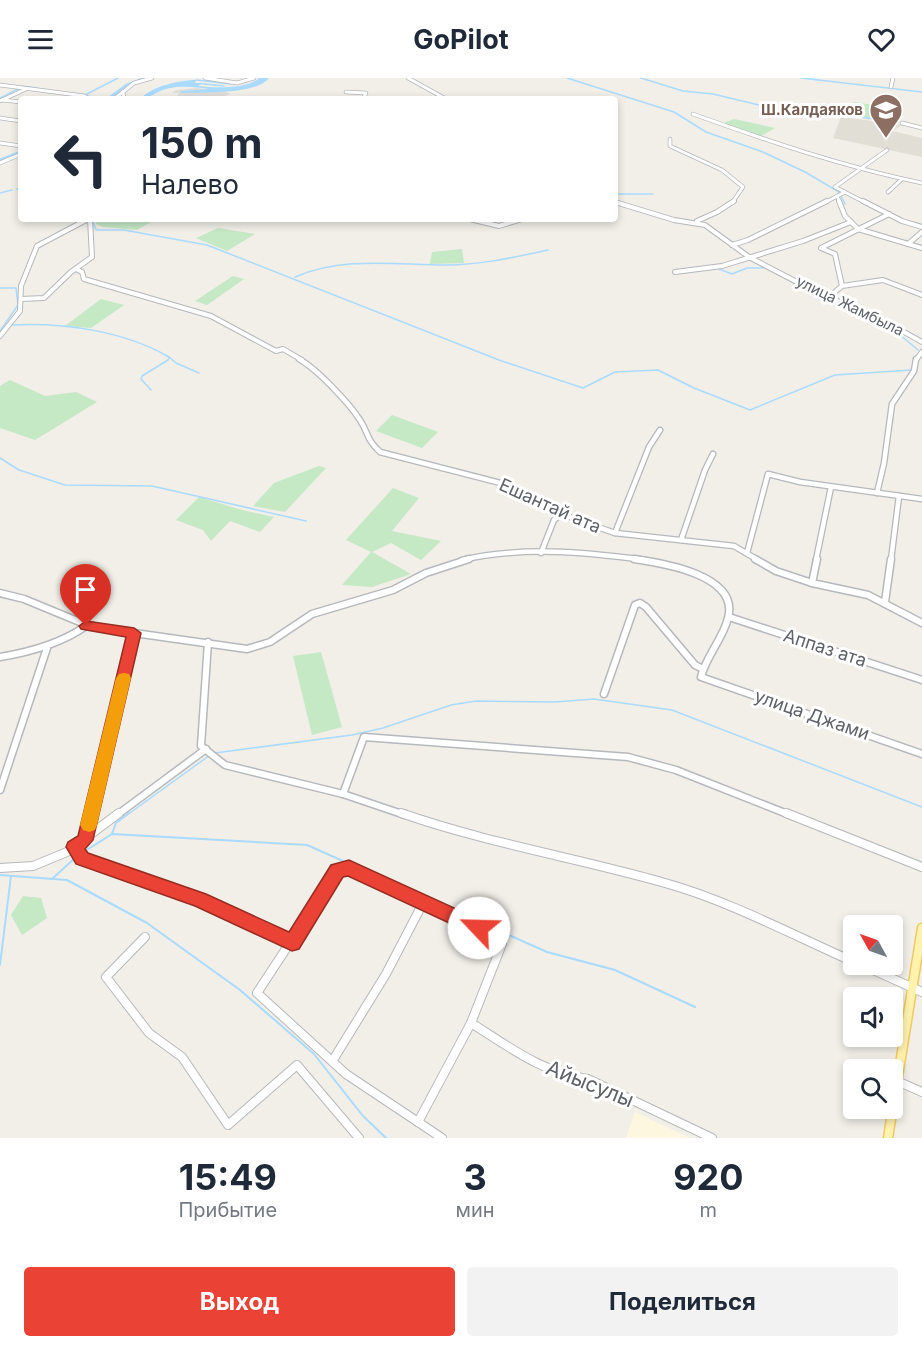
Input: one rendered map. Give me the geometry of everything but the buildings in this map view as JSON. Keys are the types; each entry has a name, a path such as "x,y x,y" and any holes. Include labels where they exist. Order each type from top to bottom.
{"main road":[{"path":"901,1059 922,928"},
{"path":"888,1138 891,1119"}],"street":[{"path":"118,96 134,83 152,78"},
{"path":"205,78 242,83 255,78"},
{"path":"227,81 233,78"},
{"path":"408,78 441,96"},
{"path":"891,87 893,78"},
{"path":"0,85 85,96"},
{"path":"0,100 28,88"},
{"path":"123,92 124,96"},
{"path":"346,92 366,93 364,96"},
{"path":"0,100 18,102"},
{"path":"693,114 797,151 902,179 920,183 922,179"},
{"path":"0,118 18,121"},
{"path":"902,123 922,128"},
{"path":"670,139 670,146 722,170 743,188 741,193 720,212 697,221 698,223"},
{"path":"0,143 18,146"},
{"path":"887,150 835,187 922,230 908,244"},
{"path":"0,163 18,155"},
{"path":"888,192 902,179"},
{"path":"732,245 748,240 845,192"},
{"path":"837,196 845,216 858,229 922,248"},
{"name":"улица Жамбыла","path":"618,203 674,220 698,223 713,228 749,257 829,297 877,316 922,342"},
{"path":"842,286 836,254 821,248 889,214"},
{"path":"0,336 20,311 21,285 37,246 84,222"},
{"path":"21,299 44,298 92,257 94,238 89,222"},
{"path":"482,222 499,226 512,222"},
{"path":"675,272 716,268 803,241 851,222"},
{"name":"Ешантай ата","path":"76,269 82,272 84,279 211,316 276,351 283,349 306,361 360,420 369,442 380,452 512,486 590,526 615,533 735,546 776,571 812,583 848,589 885,602 922,623"},
{"path":"829,297 842,286 883,280 922,295"},
{"path":"877,493 884,464 892,404 914,370 916,358 922,352"},
{"path":"615,533 649,447 660,430"},
{"path":"681,540 705,470 713,454"},
{"path":"747,553 768,474 831,487 922,499"},
{"path":"812,583 831,487"},
{"path":"885,602 899,496"},
{"path":"541,553 554,520 563,513"},
{"path":"0,593 30,601 86,626 165,639 208,642 247,650 270,642 312,614 393,590 426,573 463,560 501,552 649,560 683,569 722,588 726,595 729,617 703,669 695,665 646,607 640,603 635,605 604,694"},
{"name":"Аппаз ата","path":"729,617 922,680"},
{"path":"0,657 47,648 63,642 86,626"},
{"path":"85,840 134,633"},
{"path":"208,642 201,746 225,765 343,794 474,836 666,883 699,894 843,957"},
{"path":"0,790 47,648"},
{"name":"улица Джами","path":"703,669 701,677 922,754"},
{"path":"343,794 364,737 628,757 676,770 922,867"},
{"path":"0,868 33,866 74,847 206,749"},
{"path":"74,847 82,858 200,900 292,942"},
{"path":"418,1122 471,1023 502,944 498,936 349,868 337,871 257,993 346,1074 418,1122 442,1138"},
{"path":"333,1060 386,974 423,903"},
{"path":"145,938 106,977 149,1033 182,1057 228,1125 297,1065 359,1138"},
{"path":"884,975 922,992"},
{"name":"Айысулы","path":"471,1023 534,1061 572,1079 588,1079 712,1138"},
{"path":"903,1084 922,1092"}],"shaded area":[{"path":"197,88 211,90 181,92 224,91 230,94 178,96 179,93 172,93 176,90"},
{"path":"841,117 903,125 892,131 922,138 922,157 833,138"},
{"path":"635,1112 690,1138 626,1138"}],"green space":[{"path":"854,102 880,106 877,119 850,115"},
{"path":"734,119 775,128 761,136 721,124"},
{"path":"96,222 151,222 137,230 103,227"},
{"path":"218,228 255,234 227,251 196,238"},
{"path":"462,249 464,263 430,264 432,252"},
{"path":"233,276 244,279 207,305 195,301"},
{"path":"101,299 124,305 91,328 65,326"},
{"path":"10,380 45,396 76,392 97,402 35,440 0,428 0,386"},
{"path":"392,415 438,432 422,448 376,431"},
{"path":"319,466 326,468 285,512 253,506 274,483"},
{"path":"393,488 419,498 392,531 441,541 421,560 391,543 372,552 411,574 372,587 342,585 371,552 346,540"},
{"path":"199,497 274,517 260,532 230,521 211,541 203,530 176,520"},
{"path":"321,652 342,727 312,735 293,656"},
{"path":"23,896 41,898 47,918 22,935 11,915"}],"water":[{"path":"259,78 269,78 253,87 241,90 181,93 181,91 209,89 177,87 151,96 143,96 159,87 183,81 197,80 195,83 207,83 199,86 222,87 254,82"}],"waterway":[{"path":"85,95 118,78"},
{"path":"112,96 127,85 146,78"},
{"path":"567,78 674,112 706,132 763,152 805,172 839,192 845,204"},
{"path":"641,78 683,91 713,94 800,115 833,112 889,122"},
{"path":"801,78 922,92"},
{"path":"196,80 231,84"},
{"path":"204,84 224,86"},
{"path":"23,86 54,91"},
{"path":"0,98 20,88"},
{"path":"0,160 18,153"},
{"path":"0,193 12,190"},
{"path":"618,194 653,194"},
{"path":"93,222 96,230 124,230 207,245 499,360 583,388 615,372 658,370 694,388 750,410 835,375 912,370"},
{"path":"295,277 332,266 370,263 460,265 548,250"},
{"path":"719,269 732,274 747,268 766,268"},
{"path":"786,278 822,301 871,318 894,330 918,350"},
{"path":"0,288 16,288 18,305 0,331"},
{"path":"11,325 51,325 93,330 133,341 169,357"},
{"path":"151,390 141,379 142,376 168,360 169,357"},
{"path":"169,357 176,363 199,373"},
{"path":"0,458 19,470 65,485 152,486 306,521"},
{"path":"215,753 352,735 383,728 451,705 476,701 555,702 594,699 672,710 922,807"},
{"path":"127,815 210,755"},
{"path":"112,834 116,823 129,813"},
{"path":"82,853 112,834"},
{"path":"112,834 307,845 547,952 615,970 695,1007"},
{"path":"52,879 76,857"},
{"path":"0,875 52,879"},
{"path":"0,965 11,876"},
{"path":"52,879 67,880 147,923 240,990 314,1054 363,1116 386,1138"}],"slow traffic":[{"path":"89,825 124,678"}],"place":[{"name":"Ш.Калдаяков","path":"886,139"}],"route":[{"path":"86,626 134,633 85,840 74,847 82,858 200,900 292,942 337,871 349,868 479,928"}]}
